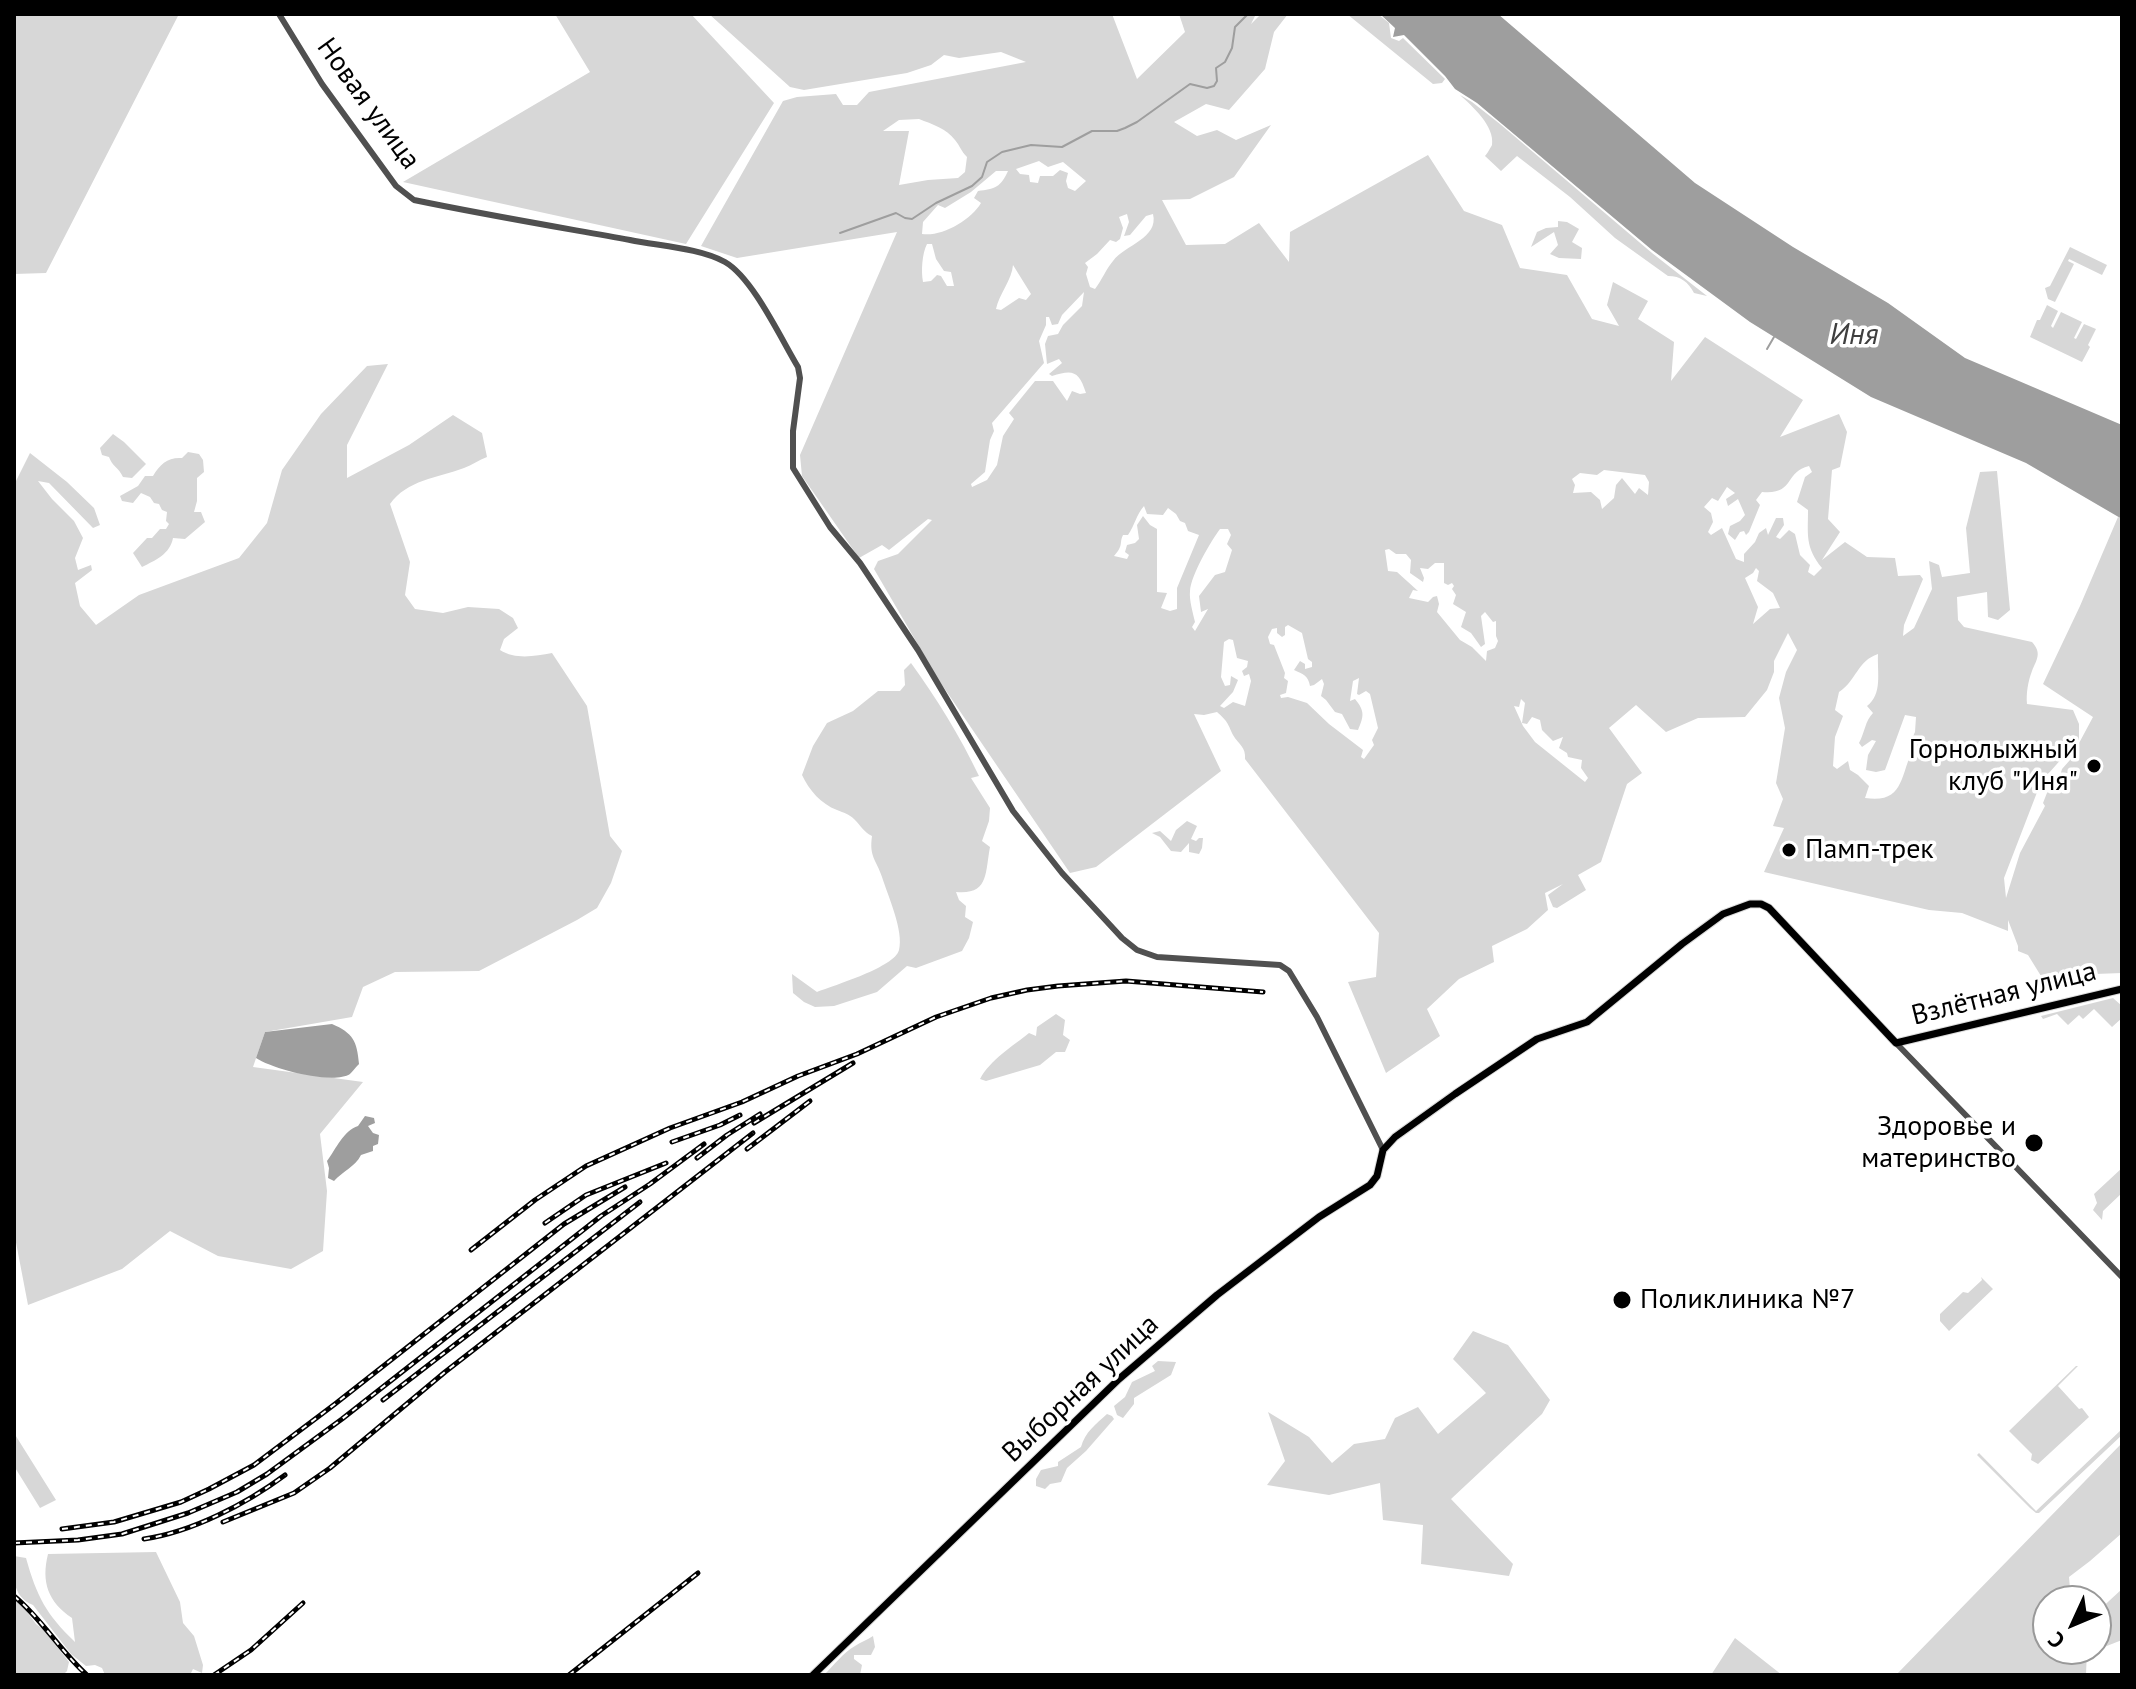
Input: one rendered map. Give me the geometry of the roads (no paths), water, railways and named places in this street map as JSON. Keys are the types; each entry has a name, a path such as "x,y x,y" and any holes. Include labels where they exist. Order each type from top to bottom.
{"main road":[{"path":"1383,1150 1410,1126 1537,1039 1587,1022 1713,921 1747,905 1761,904 1769,908 1896,1043"},
{"name":"Взлётная улица","path":"1896,1043 2122,989"},
{"name":"Выборная улица","path":"813,1675 1119,1379 1217,1295 1319,1217 1370,1185 1377,1176 1383,1150"}],"street":[{"name":"Новая улица","path":"279,14 322,84 396,186 414,200 698,253 725,262 738,273 752,290 798,367 800,378 793,431 793,468 830,527 860,563 918,650 1013,811 1062,873 1137,950 1157,957 1280,965 1289,971 1317,1017 1383,1150"},
{"path":"1907,1055 1907,1045 1913,1040"},
{"path":"1896,1043 2122,1277"}],"water":[{"name":"Иня","path":"1380,14 1498,14 1695,183 1793,247 1888,303 1965,358 2122,425 2122,519 2026,463 1871,397 1750,322 1652,250 1477,103 1455,89 1404,35 1393,37 1395,28"},
{"path":"332,1024 349,1035 357,1049 359,1064 350,1074 317,1077 275,1067 256,1058 265,1032"},
{"path":"365,1116 374,1118 375,1123 368,1126 379,1135 378,1144 373,1146 373,1151 361,1155 334,1181 328,1178 327,1161 344,1136 358,1126"}],"waterway":[{"path":"840,233 896,213 912,219 936,203 972,186 982,177 987,162 1002,152 1031,145 1062,147 1092,131 1117,131 1137,122 1190,84 1207,88 1214,86 1217,81 1216,68 1225,62 1232,48 1235,27 1248,14"},
{"path":"1767,349 1774,337"}],"railway":[{"path":"471,1250 535,1200 586,1166 670,1128 857,1054 936,1017 991,998 1058,986 1126,981 1263,992"},
{"path":"754,1123 853,1063"},
{"path":"747,1149 810,1101"},
{"path":"697,1158 760,1114"},
{"path":"672,1142 740,1115"},
{"path":"223,1522 294,1493 330,1468 445,1372 753,1133"},
{"path":"14,1543 122,1534 188,1513 237,1492 342,1419 601,1216 704,1144"},
{"path":"545,1223 586,1195 666,1163"},
{"path":"62,1529 114,1522 181,1502 254,1465 564,1224 625,1187"},
{"path":"383,1400 640,1202"},
{"path":"144,1539 181,1530 218,1515 285,1475"},
{"path":"569,1675 698,1573"},
{"path":"14,1596 87,1675"},
{"path":"214,1675 251,1650 303,1603"}],"place":[{"name":"Горнолыжный клуб \"Иня\"","path":"2094,766"},
{"name":"Памп-трек","path":"1789,850"},
{"name":"Здоровье и материнство","path":"2034,1143"},
{"name":"Поликлиника №7","path":"1622,1300"}]}
